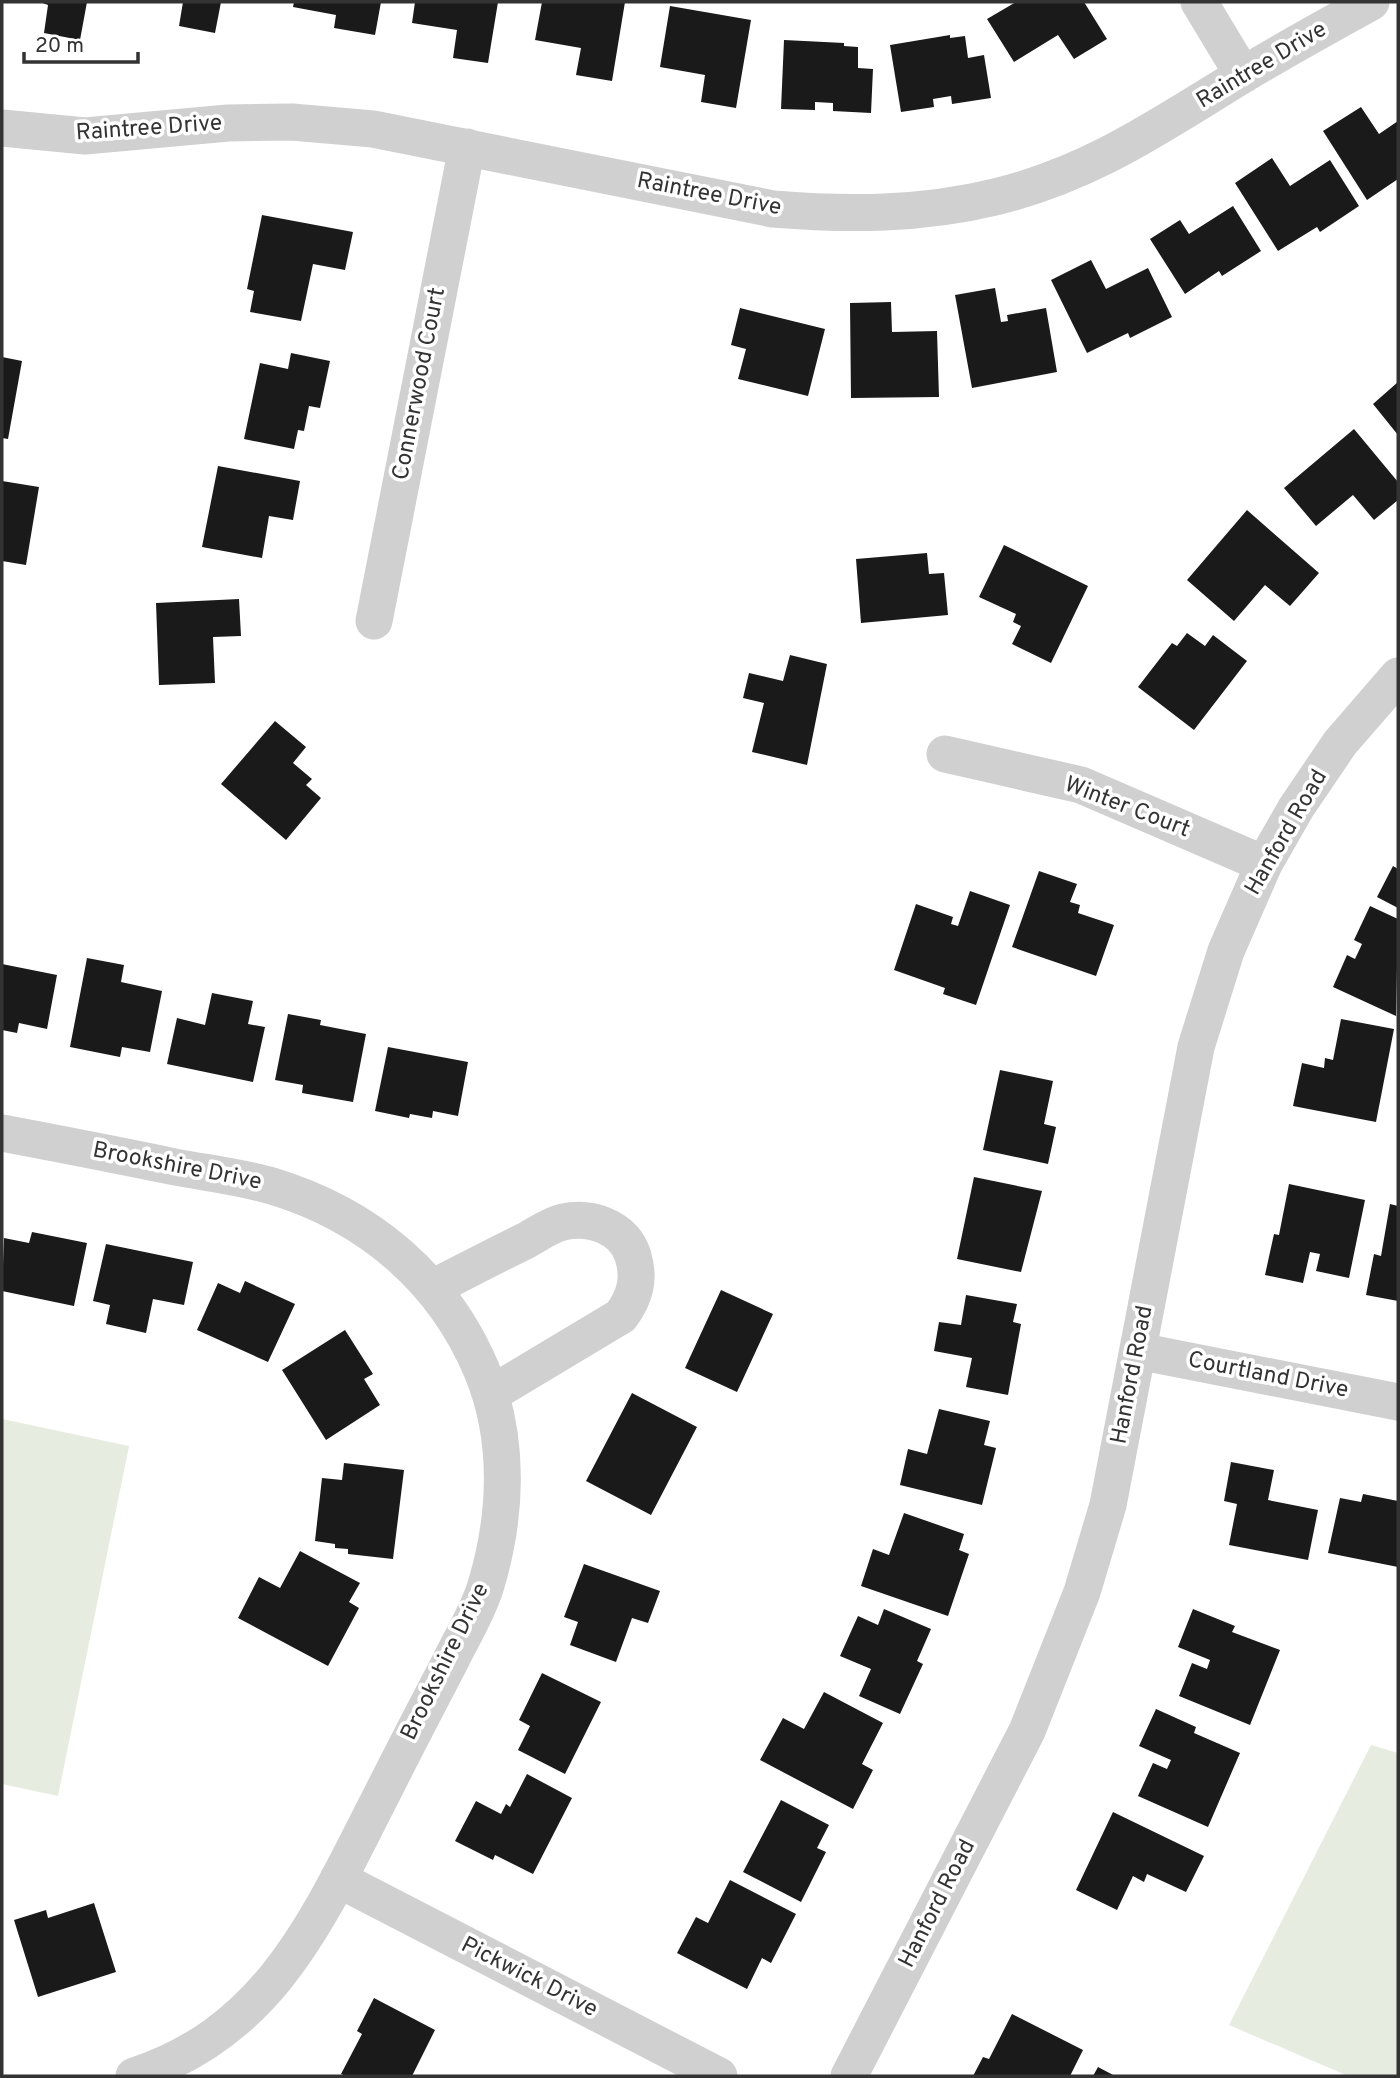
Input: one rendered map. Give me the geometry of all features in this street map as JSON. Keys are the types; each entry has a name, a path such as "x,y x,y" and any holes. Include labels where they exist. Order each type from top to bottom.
{"street":[{"path":"1199,2 1242,75"},
{"name":"Raintree Drive","path":"2,128 85,136 228,122 292,122 373,129 773,209 839,214 906,212 997,197 1074,171 1149,135 1242,75 1371,2"},
{"name":"Connerwood Court","path":"373,621 467,147"},
{"name":"Hanford Road","path":"849,2076 1027,1731 1056,1662 1108,1505 1196,1047 1226,951 1264,864 1296,808 1340,743 1398,676"},
{"name":"Winter Court","path":"945,754 1081,785 1264,864"},
{"name":"Brookshire Drive","path":"2,1133 270,1185 305,1198 361,1225 401,1254 434,1287 467,1336 491,1394 500,1434 503,1484 498,1535 479,1604 338,1879 294,1957 244,2013 185,2054 134,2076"},
{"path":"434,1287 561,1222 586,1219 605,1225 618,1234 631,1250 637,1269 637,1285 630,1304 621,1316 491,1394"},
{"name":"Courtland Drive","path":"1138,1351 1398,1402"},
{"name":"Pickwick Drive","path":"338,1879 719,2076"}],"shaded area":[{"path":"2,1419 129,1446 58,1796 2,1784"},
{"path":"1371,1745 1398,1753 1398,2076 1348,2076 1229,2025"}],"building":[{"path":"40,2 87,2 80,40 44,33 48,5"},
{"path":"183,2 221,2 215,33 179,26"},
{"path":"294,2 381,2 375,35 334,28 336,15 293,7"},
{"path":"415,2 498,2 488,63 453,58 457,30 412,23"},
{"path":"542,2 625,2 612,81 576,75 581,48 535,40"},
{"path":"1016,2 1084,2 1107,39 1074,59 1058,35 1014,62 987,19"},
{"path":"670,6 751,20 736,108 701,102 705,75 660,67"},
{"path":"950,35 950,38 965,36 968,58 984,55 991,98 952,104 951,96 933,99 934,107 901,112 890,45"},
{"path":"784,40 844,43 844,46 858,47 858,68 873,69 871,113 833,111 833,103 815,102 815,110 781,109"},
{"path":"1361,107 1379,134 1398,121 1398,179 1367,200 1323,131"},
{"path":"1272,158 1290,186 1330,160 1359,206 1320,232 1317,227 1278,251 1235,183"},
{"path":"1233,206 1261,251 1222,276 1219,271 1185,294 1150,239 1180,220 1189,234"},
{"path":"262,215 353,232 345,270 313,264 301,321 250,312 254,291 247,289"},
{"path":"1091,260 1106,289 1148,268 1172,317 1130,338 1128,333 1087,353 1051,280"},
{"path":"995,288 1001,322 1008,321 1007,315 1046,308 1057,372 972,388 955,295"},
{"path":"891,302 892,332 937,331 939,397 851,398 850,303"},
{"path":"740,308 825,329 808,396 738,379 746,349 731,345"},
{"path":"291,353 330,361 320,408 309,406 304,431 298,430 294,449 244,439 260,363 288,369"},
{"path":"2,357 22,361 8,439 2,438"},
{"path":"1398,382 1398,435 1373,404"},
{"path":"1354,429 1398,482 1398,500 1374,520 1353,495 1316,526 1284,488"},
{"path":"218,466 300,481 293,520 269,516 262,558 202,547"},
{"path":"2,481 39,487 26,565 2,561"},
{"path":"1247,510 1319,573 1290,606 1265,585 1234,621 1187,580"},
{"path":"1004,545 1088,586 1051,663 1012,644 1021,626 1013,622 1016,614 979,597"},
{"path":"927,553 929,574 944,573 948,615 861,623 856,559"},
{"path":"239,599 241,636 213,637 215,683 159,685 156,603"},
{"path":"1187,633 1205,646 1213,635 1247,661 1194,730 1138,687 1172,643 1177,646"},
{"path":"790,655 827,664 807,765 752,752 764,703 743,698 749,673 783,681"},
{"path":"275,721 306,747 293,763 312,779 306,785 321,798 286,840 221,784"},
{"path":"1393,866 1398,869 1398,908 1377,897"},
{"path":"1039,871 1077,884 1070,902 1080,905 1078,913 1114,925 1096,976 1012,947"},
{"path":"970,891 1010,905 976,1005 943,994 945,988 894,970 916,904 953,917 951,924 958,926"},
{"path":"1370,906 1398,919 1396,1016 1333,987 1347,955 1355,959 1362,944 1354,940"},
{"path":"87,958 124,965 121,982 162,991 150,1052 122,1047 120,1057 70,1047"},
{"path":"2,964 57,975 47,1029 19,1023 17,1033 2,1030"},
{"path":"212,993 253,1001 248,1024 265,1027 253,1082 167,1064 177,1018 205,1025"},
{"path":"288,1014 321,1020 320,1025 366,1034 353,1102 302,1093 303,1085 275,1080"},
{"path":"1341,1019 1394,1029 1376,1122 1293,1106 1302,1063 1324,1068 1325,1058 1333,1060"},
{"path":"388,1047 468,1062 458,1116 433,1111 432,1118 410,1114 409,1118 375,1111"},
{"path":"1000,1070 1053,1081 1044,1124 1056,1127 1048,1164 983,1150"},
{"path":"974,1177 1042,1191 1021,1272 957,1259"},
{"path":"1289,1184 1365,1200 1349,1278 1316,1271 1320,1254 1310,1252 1303,1283 1265,1275 1274,1234 1279,1235"},
{"path":"1390,1204 1398,1206 1398,1301 1366,1295 1374,1254 1381,1256"},
{"path":"32,1232 87,1243 74,1306 2,1291 4,1238 29,1243"},
{"path":"106,1244 193,1262 184,1305 153,1299 146,1333 106,1324 110,1305 93,1301"},
{"path":"245,1281 295,1304 268,1362 197,1330 218,1283 240,1293"},
{"path":"721,1290 773,1314 737,1392 685,1368"},
{"path":"966,1295 1017,1304 1013,1322 1021,1324 1008,1395 966,1387 972,1358 934,1351 939,1322 961,1325"},
{"path":"345,1330 373,1374 364,1379 380,1405 326,1440 282,1370"},
{"path":"632,1393 697,1427 651,1515 586,1481"},
{"path":"939,1409 990,1421 984,1445 996,1448 982,1505 900,1485 908,1449 927,1454"},
{"path":"1231,1462 1274,1470 1268,1500 1318,1510 1308,1560 1229,1545 1237,1504 1224,1501"},
{"path":"344,1463 404,1470 393,1559 348,1554 348,1549 315,1541 322,1478 342,1480"},
{"path":"1363,1494 1398,1501 1398,1567 1328,1553 1340,1498 1361,1502"},
{"path":"904,1513 964,1534 959,1550 969,1554 948,1616 861,1586 873,1549 889,1555"},
{"path":"300,1551 360,1583 349,1602 359,1608 328,1666 238,1618 259,1577 280,1588"},
{"path":"584,1564 660,1591 648,1623 632,1618 616,1662 570,1645 578,1622 564,1617"},
{"path":"884,1609 931,1629 917,1661 923,1664 900,1714 859,1696 871,1669 840,1656 858,1616 878,1625"},
{"path":"1193,1609 1235,1626 1232,1632 1280,1650 1250,1725 1179,1696 1192,1663 1207,1669 1210,1660 1178,1647"},
{"path":"542,1673 601,1702 565,1774 518,1750 530,1726 519,1720"},
{"path":"824,1692 883,1723 862,1764 873,1770 853,1809 760,1760 783,1718 804,1729"},
{"path":"1156,1709 1196,1727 1194,1733 1240,1753 1208,1827 1138,1796 1153,1763 1167,1769 1171,1760 1139,1746"},
{"path":"527,1774 572,1798 533,1874 495,1855 493,1860 455,1841 476,1801 501,1814 506,1804 510,1807"},
{"path":"781,1800 829,1825 817,1848 826,1852 801,1902 743,1872"},
{"path":"1113,1812 1204,1856 1186,1892 1147,1874 1144,1882 1133,1876 1117,1910 1076,1890"},
{"path":"730,1880 796,1914 771,1963 762,1958 747,1989 677,1953 696,1917 708,1923"},
{"path":"94,1903 116,1972 38,1997 14,1920 46,1910 48,1918"},
{"path":"374,1998 435,2030 412,2076 341,2074 362,2034 357,2031"},
{"path":"1012,2014 1083,2050 1070,2076 973,2076 983,2057 989,2059"},
{"path":"1098,2067 1115,2076 1093,2076"}]}
